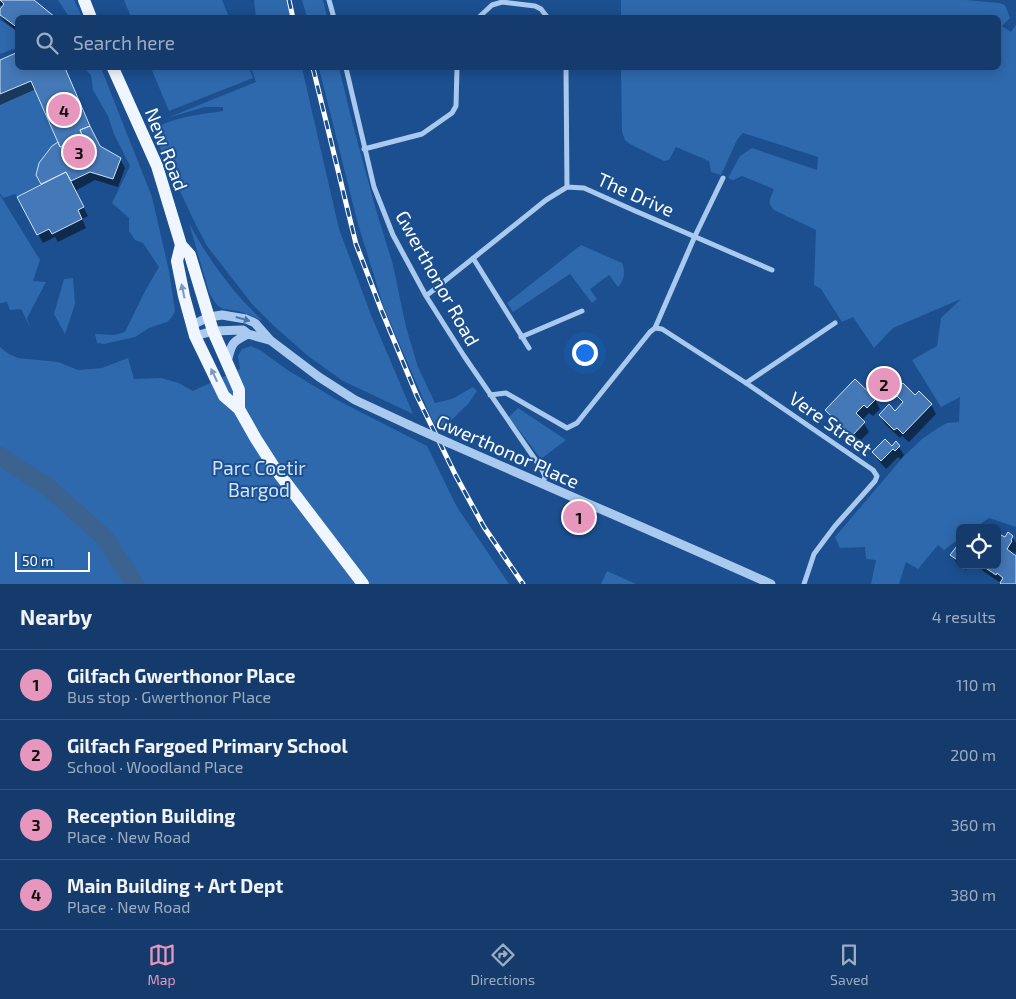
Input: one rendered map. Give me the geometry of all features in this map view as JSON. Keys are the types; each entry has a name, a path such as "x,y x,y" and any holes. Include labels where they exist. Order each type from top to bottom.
{"main road":[{"path":"84,0 90,15"},
{"name":"New Road","path":"115,70 157,166 181,245 190,255 213,331 239,390 239,409"},
{"name":"New Road","path":"181,245 177,261 193,331 224,396 239,409"},
{"path":"239,409 274,467 363,584"}],"street":[{"path":"329,0 333,15"},
{"path":"481,15 492,5 502,2 535,6 541,9 546,15"},
{"name":"Gwerthonor Road","path":"346,70 374,188 393,235 426,296 464,356 541,468 545,476 543,484"},
{"path":"364,149 422,134 452,113 456,106 457,70"},
{"path":"566,70 568,187"},
{"path":"490,395 506,394 567,428 577,423 655,328 722,178"},
{"name":"The Drive","path":"426,296 546,200 568,187 584,188 772,270"},
{"path":"473,258 529,348"},
{"path":"521,337 582,311"},
{"name":"Gwerthonor Place","path":"209,317 222,314 246,318 255,323 270,340 319,377 355,400 771,584"},
{"path":"193,331 209,317"},
{"path":"746,383 835,323"},
{"name":"Vere Street","path":"655,328 662,329 746,383 873,470 876,476 875,481 835,526 814,554 804,584"},
{"name":"Gwerthonor Place","path":"193,331 243,330 248,334 270,340"},
{"path":"227,362 232,344 248,334"}],"green space":[{"path":"58,0 74,0 81,15 68,15"},
{"path":"124,0 222,0 228,15 130,15"},
{"path":"254,0 286,0 290,15 256,15"},
{"path":"302,0 323,0 327,15 306,15"},
{"path":"621,0 966,0 1005,5 1010,18 1002,26 1011,32 1016,25 1016,527 989,518 981,524 956,524 956,541 944,550 938,545 918,569 906,562 899,584 871,584 876,560 866,559 865,547 840,548 835,537 904,456 922,439 947,423 959,422 960,397 941,407 912,360 937,346 941,318 961,299 893,328 874,348 853,317 842,322 821,289 814,285 816,230 774,210 770,202 774,189 742,176 733,180 728,178 740,156 752,148 817,170 818,157 743,133 737,140 721,175 711,172 709,161 676,147 669,160 664,161 625,140 622,132 621,70 1001,70 1001,15 621,15"},
{"path":"0,20 15,30 15,49 0,54"},
{"path":"86,70 102,70 152,197 169,271 175,311 167,322 149,328 135,337 104,344 97,343 95,334 114,335 125,332 159,267 143,243 135,240 129,231 129,218 112,203 130,166 114,134 108,116 93,90 91,75"},
{"path":"152,70 250,70 253,78 169,111"},
{"path":"252,70 302,70 339,229 371,315 413,414 343,381 308,356 252,304 207,246 194,221 152,131 177,119 223,111 223,107 205,107 167,118 256,82"},
{"path":"320,70 339,70 376,210 393,265 406,327 418,367 435,403 452,399 473,387 477,391 468,404 443,428 434,424 384,308 358,224"},
{"path":"31,81 58,142 47,152 39,165 36,175 41,184 17,197 15,194 3,198 0,193 0,94"},
{"path":"0,195 40,260 33,281 46,282 27,318 30,327 21,309 10,310 7,302 0,303"},
{"path":"189,223 204,250 222,275 241,299 263,321 244,313 224,309 213,300"},
{"path":"581,245 622,263 624,276 618,287 609,275 590,289 597,299 592,303 570,274 513,312 507,303"},
{"path":"73,278 75,304 65,334 54,314 64,279"},
{"name":"Parc Coetir Bargod","path":"251,346 337,400 427,446 457,507 509,584 0,584 0,347 18,358 58,362 78,370 102,368 128,358 134,379 161,378 179,383 193,391 240,369 238,356 242,349"},
{"path":"518,408 566,440 541,459 509,417"},
{"path":"607,571 636,584 601,584"}],"building":[{"path":"0,0 34,0 53,15 15,15 15,26 0,15 0,9 4,4"},
{"path":"15,53 15,70 66,70 90,126 80,130 83,137 60,147 31,81 0,94 0,60"},
{"path":"90,126 100,146 121,158 113,179 90,172 71,181 66,172 41,184 36,175 39,163 52,146 58,142 60,147 83,137 80,130"},
{"path":"66,172 84,207 78,210 82,219 52,234 49,229 37,235 17,197"},
{"path":"855,379 876,399 867,408 864,405 856,413 865,422 852,436 825,410"},
{"path":"903,383 915,395 919,391 932,404 903,434 897,428 894,430 879,415 889,404 895,411 903,402 893,392"},
{"path":"885,439 892,446 896,441 900,446 895,451 893,449 881,461 872,452"},
{"path":"1008,532 1013,536 1007,549 1016,556 1016,584 1001,584 1003,578 987,569 1001,569 1001,535 1005,537"},
{"path":"956,547 956,559 950,555"}],"waterway":[{"path":"0,456 49,488 105,538 135,584"}],"railway":[{"path":"289,0 292,15"},
{"path":"313,70 356,244 381,309 417,396 456,476 484,527 523,584"}],"place":[{"name":"Main Building + Art Dept","path":"64,110"},
{"name":"Reception Building","path":"79,152"},
{"name":"Gilfach Fargoed Primary School","path":"884,384"},
{"name":"Gilfach Gwerthonor Place","path":"579,517"}]}
